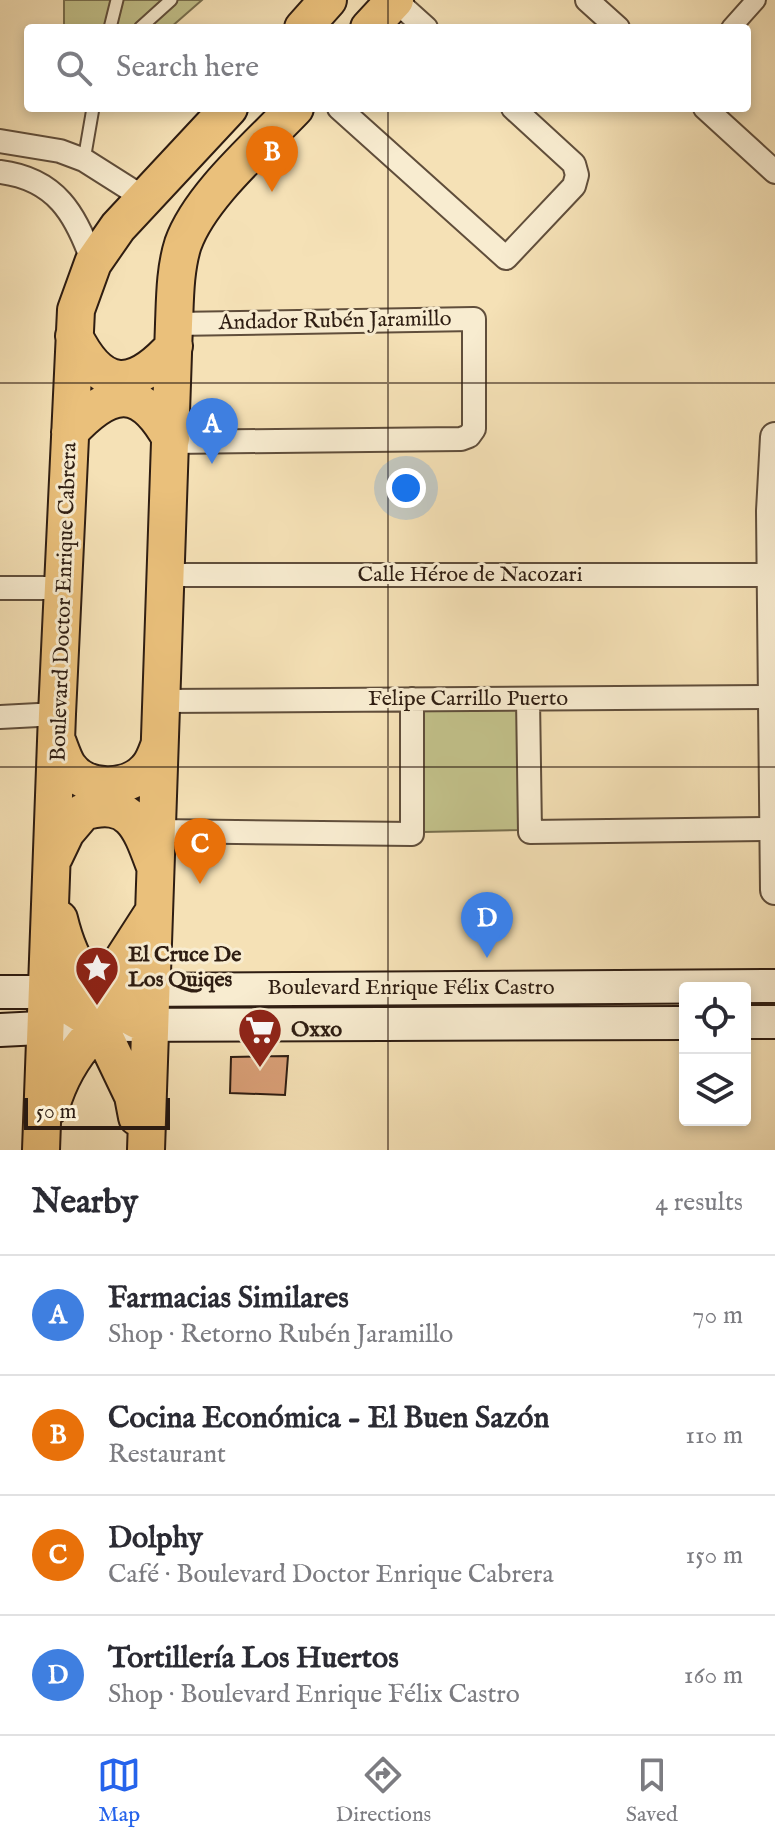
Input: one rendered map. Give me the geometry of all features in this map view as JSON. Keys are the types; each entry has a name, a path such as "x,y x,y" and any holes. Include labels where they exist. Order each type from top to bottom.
{"main road":[{"path":"307,24 328,0"},
{"path":"373,24 395,0"},
{"path":"144,1150 179,260 194,217 291,112"},
{"path":"225,113 256,150"},
{"name":"Boulevard Doctor Enrique Cabrera","path":"88,1006 53,874 76,310 93,263 118,227 225,113"},
{"path":"74,336 85,358 96,369 105,375 125,380 147,372 174,335"},
{"path":"70,432 88,413 116,399 126,398 152,410 171,440"},
{"path":"58,729 68,766 76,775 106,786 129,782 139,776 149,768 159,746"},
{"path":"144,1150 133,1096 88,1006 70,956 53,874 66,832 83,812 109,809 119,810 141,829 156,869"},
{"path":"42,1140 56,1089 67,1068 88,1006 116,970 154,910"},
{"name":"Boulevard Enrique Félix Castro","path":"151,989 775,986"},
{"path":"0,1030 47,1029 88,1006 151,989"},
{"path":"0,992 88,1006 150,1027"},
{"path":"751,1022 775,1022"},
{"name":"Boulevard Enrique Félix Castro","path":"150,1027 679,1023"},
{"path":"42,1140 47,1029"}],"street":[{"path":"395,0 422,24"},
{"path":"587,0 614,24"},
{"path":"735,24 756,0"},
{"path":"343,112 506,258 574,186 577,175 574,164 517,112"},
{"path":"709,112 775,172"},
{"path":"0,141 60,151 84,160 144,198"},
{"path":"0,172 37,182 49,189 81,228 93,263"},
{"name":"Andador Rubén Jaramillo","path":"171,440 461,439 469,436 474,429 474,319 174,335"},
{"path":"775,437 771,511 775,890"},
{"name":"Calle Héroe de Nacozari","path":"166,575 774,575"},
{"path":"0,588 65,588"},
{"name":"Felipe Carrillo Puerto","path":"161,701 774,697"},
{"path":"158,831 412,834 412,699"},
{"path":"528,699 530,832 774,829"},
{"path":"0,717 58,729"}],"lane":[{"path":"111,24 117,0"},
{"path":"144,24 171,0"},
{"path":"84,160 92,112"}],"shaded area":[{"path":"64,0 202,0 175,24 64,24"},
{"path":"518,708 520,830 424,832 424,710"}],"building":[{"path":"288,1056 285,1095 230,1093 231,1057"}],"place":[{"name":"Cocina Económica - El Buen Sazón","path":"272,192"},
{"name":"Farmacias Similares","path":"212,464"},
{"name":"Dolphy","path":"200,884"},
{"name":"Tortillería Los Huertos","path":"487,958"},
{"name":"El Cruce De Los Quiqes","path":"97,1007"},
{"name":"Oxxo","path":"260,1069"}]}
